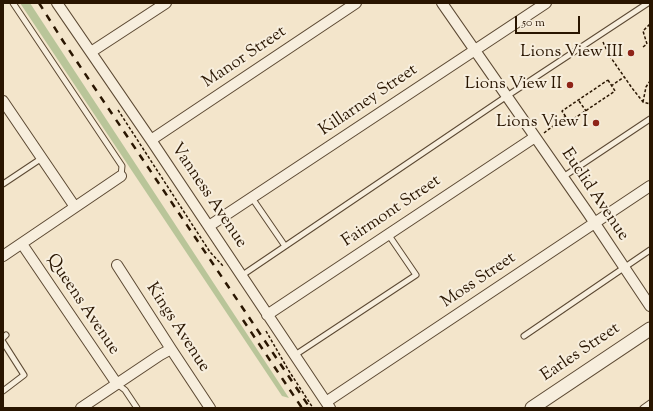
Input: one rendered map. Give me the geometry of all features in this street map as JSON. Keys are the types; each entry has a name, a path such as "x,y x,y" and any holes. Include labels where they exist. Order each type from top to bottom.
{"street":[{"path":"91,52 166,3"},
{"name":"Manor Street","path":"151,140 356,3"},
{"name":"Euclid Avenue","path":"442,3 507,96 540,135 563,177 650,306"},
{"name":"Killarney Street","path":"209,226 546,3"},
{"name":"Vanness Avenue","path":"60,5 328,405"},
{"path":"5,107 75,206"},
{"name":"Fairmont Street","path":"267,315 540,135"},
{"path":"3,256 121,176"},
{"name":"Moss Street","path":"328,405 650,186"},
{"name":"Queens Avenue","path":"22,244 117,384"},
{"name":"Kings Avenue","path":"118,265 210,408"},
{"name":"Earles Street","path":"532,408 650,329"},
{"path":"81,408 171,349"}],"lane":[{"path":"13,3 122,166 121,176"},
{"path":"241,276 507,96 648,3"},
{"path":"563,177 650,119"},
{"path":"3,184 42,158"},
{"path":"252,198 285,246"},
{"path":"295,355 416,274 388,234"},
{"path":"524,336 650,250"},
{"path":"3,342 24,375 3,391"},
{"path":"117,384 125,390 137,408"},
{"path":"642,408 650,403"}],"path":[{"path":"642,47 648,44 644,31 650,24"},
{"path":"600,35 609,55 624,77 643,102 650,104"},
{"path":"612,86 624,77"},
{"path":"608,80 615,91 570,122 562,111 579,100 608,80"},
{"path":"643,102 646,87 650,80"},
{"path":"579,100 586,111"},
{"path":"115,105 210,252 226,269"},
{"path":"540,135 566,116"},
{"path":"265,328 289,371 313,408"}],"green space":[{"path":"20,3 30,3 289,398 282,396"}],"railway":[{"path":"39,3 310,408"},
{"path":"243,320 302,408"}],"place":[{"name":"Lions View III","path":"631,53"},
{"name":"Lions View II","path":"570,85"},
{"name":"Lions View I","path":"596,123"}]}
